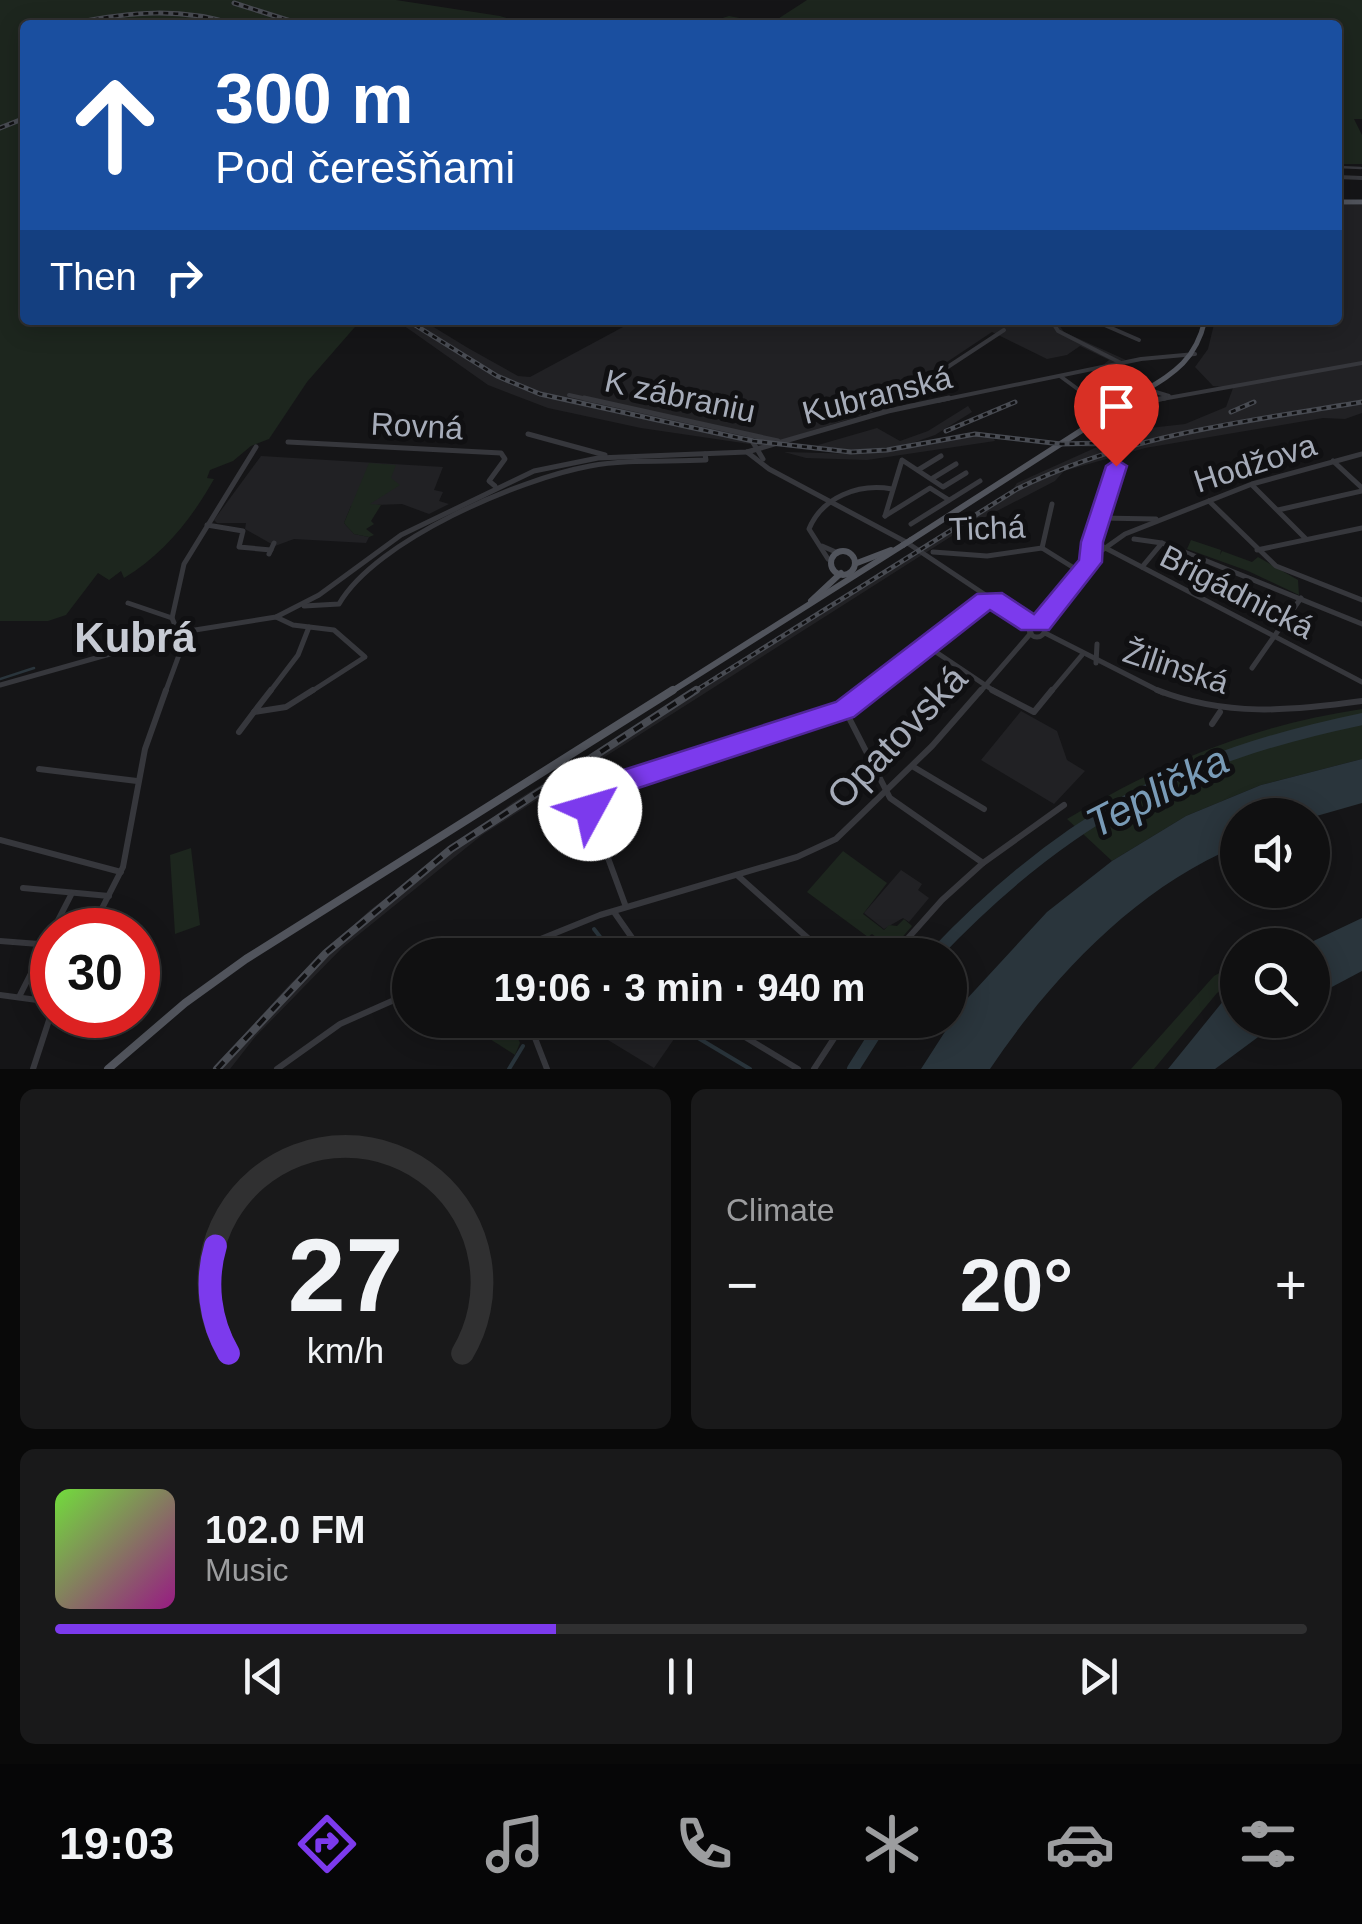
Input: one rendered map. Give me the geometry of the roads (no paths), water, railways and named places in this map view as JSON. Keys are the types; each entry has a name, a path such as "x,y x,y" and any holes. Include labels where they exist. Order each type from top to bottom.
{"main road":[{"path":"108,1069 232,968 1149,390 1195,354 1204,325"},
{"path":"828,582 830,564 838,553 855,560 904,544"},
{"path":"803,608 828,582 841,573 853,571 855,560"},
{"path":"830,564 841,573"}],"street":[{"path":"877,414 1011,325"},
{"path":"1046,325 1121,363"},
{"path":"1056,329 1059,325"},
{"path":"1105,325 1140,340"},
{"name":"Kubranská","path":"571,465 747,452 877,414 1121,363 1195,354"},
{"path":"1123,406 1362,363"},
{"path":"1060,376 1125,430"},
{"path":"1149,390 1172,397"},
{"name":"K zábraniu","path":"569,396 781,442"},
{"path":"528,434 608,457"},
{"path":"746,434 769,469"},
{"name":"Rovná","path":"288,441 501,453 505,459 489,481 495,486"},
{"path":"172,618 180,600 178,580 183,564 256,446"},
{"path":"763,459 764,451 771,446"},
{"path":"747,452 769,469 894,534 1029,624 1040,623 1090,562 1092,542 1120,458"},
{"name":"Hodžova","path":"1090,562 1103,548 1164,518 1252,484 1362,454"},
{"path":"918,470 941,456"},
{"name":"Kubranská","path":"3,681 182,634 276,617 301,606 444,512 495,486 608,457 616,460"},
{"path":"949,500 930,488 885,516 901,458 943,487 966,472"},
{"path":"1333,461 1362,490"},
{"path":"932,479 956,464"},
{"name":"Kubranská","path":"403,537 450,518 529,476"},
{"path":"910,524 980,482"},
{"path":"1252,484 1306,540"},
{"path":"830,564 811,534 810,523 816,512 865,485 892,489"},
{"path":"1278,510 1362,490"},
{"path":"484,492 490,498"},
{"path":"889,498 899,507"},
{"path":"1208,501 1276,566 1360,598"},
{"name":"Tichá","path":"1042,548 1052,504"},
{"path":"444,512 450,518"},
{"name":"Hodžova","path":"1100,518 1130,522 1164,518"},
{"path":"207,525 243,531 239,548 271,549"},
{"path":"1256,550 1362,528"},
{"path":"1134,539 1162,544 1362,624"},
{"name":"Brigádnická","path":"1092,542 1362,682"},
{"path":"1141,568 1162,544"},
{"path":"822,546 838,553"},
{"name":"Tichá","path":"934,552 947,558 1020,554 1042,548 1082,574"},
{"name":"Kubranská","path":"301,606 336,606 367,563"},
{"path":"340,580 350,585"},
{"path":"1252,668 1301,598"},
{"path":"626,908 590,809 598,790 845,710 986,600 993,600"},
{"path":"103,908 121,872 137,781 151,731 178,662 182,634 172,618 128,603"},
{"path":"254,712 286,707 365,657 334,630 276,617"},
{"path":"1029,624 1031,633 1045,633 1040,623"},
{"path":"239,732 298,656 309,627"},
{"name":"Opatovská","path":"544,938 584,921 796,857 836,839 912,766 1031,633"},
{"name":"Žilinská","path":"1045,633 1096,663 1166,694 1229,709 1289,710 1362,701"},
{"path":"1096,663 1097,644"},
{"path":"926,646 984,686 1034,712 1082,655"},
{"path":"845,710 890,798 983,864"},
{"path":"1212,724 1220,712"},
{"path":"912,766 984,809"},
{"path":"39,770 137,781"},
{"path":"909,938 942,900 983,864 1064,805"},
{"path":"0,840 121,872"},
{"path":"736,876 807,938"},
{"path":"23,888 109,896"},
{"path":"64,908 72,893"},
{"path":"614,912 632,938"},
{"path":"0,940 30,942"},
{"path":"20,997 30,979"},
{"path":"0,995 30,999"},
{"path":"277,1069 340,1024 392,1001"},
{"path":"33,1069 43,1038"},
{"path":"535,1038 547,1069"},
{"path":"747,1038 798,1069"},
{"path":"814,1069 834,1038"}],"waterway":[{"path":"0,679 34,668"},
{"name":"Teplička","path":"951,938 1030,866 1128,800 1236,753 1362,719"},
{"path":"594,929 601,938"},
{"path":"698,1038 750,1069"},
{"name":"Teplička","path":"853,1069 873,1038"},
{"path":"509,1069 523,1046"}],"railway":[{"path":"234,3 287,20"},
{"path":"92,20 155,13 219,20"},
{"path":"0,128 20,120"},
{"path":"415,325 497,376 540,394 753,441 851,452 887,450 975,434 1061,444 1101,443"},
{"path":"946,431 1015,402"},
{"path":"1231,412 1254,402"},
{"path":"692,693 1017,489 1058,471 1100,455 1186,433 1362,402"},
{"path":"217,1069 326,953 451,849 696,690"}],"district":[{"name":"Kubrá","path":"135,637"}]}
